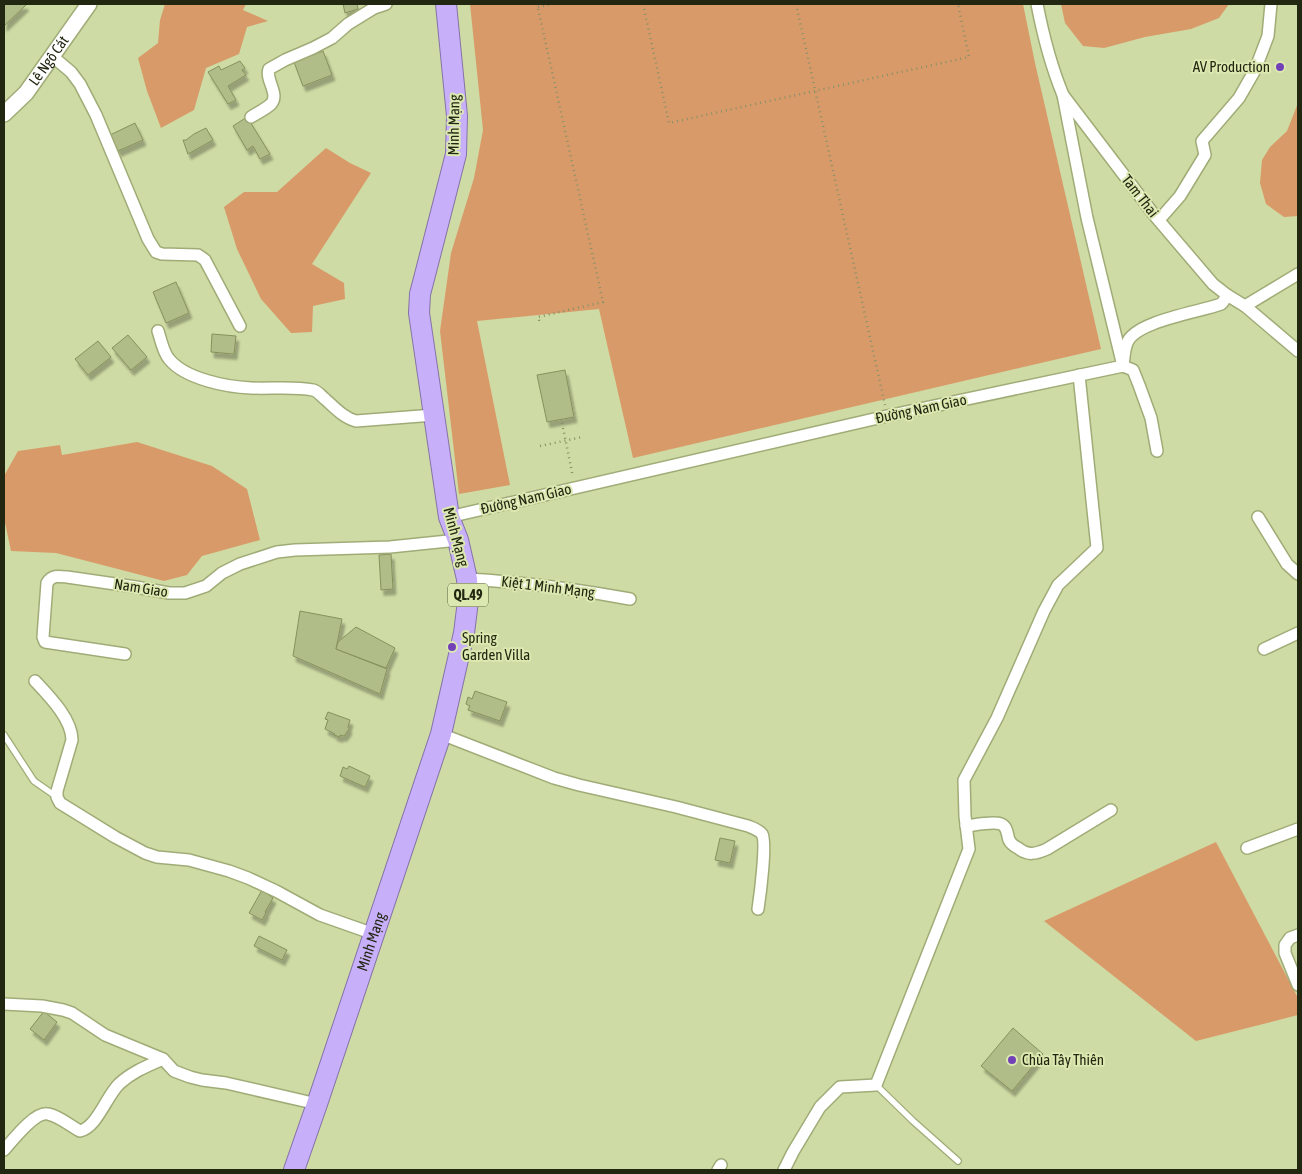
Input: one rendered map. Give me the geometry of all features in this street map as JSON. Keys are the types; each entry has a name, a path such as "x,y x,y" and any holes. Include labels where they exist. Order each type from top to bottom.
{"highway":[{"name":"Minh Mạng","path":"294,1170 440,734 464,633 468,601 467,579 458,540 449,517 419,313 420,294 456,154 457,116 446,4"}],"street":[{"name":"Lê Ngô Cát","path":"4,114 26,93 89,4"},
{"path":"251,117 271,104 274,99 274,93 268,76 269,69 332,38 348,24 374,8 386,4"},
{"name":"Tam Thai","path":"1037,4 1054,74 1063,95 1159,220 1213,284 1245,306 1298,351"},
{"path":"1159,220 1180,196 1205,155 1202,141 1239,98 1255,70 1268,36 1271,4"},
{"path":"52,56 71,72 80,84 96,115 148,238 156,252 162,254 198,255 205,260 240,326"},
{"path":"1063,95 1087,218 1123,366"},
{"path":"1245,306 1298,274"},
{"path":"1123,366 1127,341 1135,333 1164,320 1221,304 1227,295"},
{"path":"158,331 165,352 170,360 192,376 204,380 248,388 316,391 347,419 356,421 434,415"},
{"path":"1123,366 1132,370 1139,385 1151,418 1157,451"},
{"name":"Đường Nam Giao","path":"449,517 887,416 1123,366"},
{"path":"784,1170 820,1107 840,1087 876,1085 969,849 964,780 997,718 1044,611 1058,585 1097,548 1079,375"},
{"path":"1258,517 1287,564 1298,574"},
{"name":"Nam Giao","path":"125,654 45,642 43,637 47,584 50,579 56,576 67,577 169,593 185,593 206,586 222,573 240,564 277,552 390,547 458,540"},
{"name":"Kiệt 1 Minh Mạng","path":"467,579 537,585 630,599"},
{"path":"1264,649 1298,633"},
{"path":"35,681 68,722 72,732 72,740 57,791 57,798 60,803 145,853 157,857 189,860 229,871 276,891 320,915 374,934"},
{"path":"440,734 562,780 676,807 748,826 759,831 763,835 764,846 758,909"},
{"path":"966,826 1002,824 1006,828 1011,844 1022,851 1036,854 1111,810"},
{"path":"1247,848 1298,829"},
{"path":"1298,935 1290,938 1285,945 1286,953 1298,985"},
{"path":"4,1004 42,1006 63,1010 80,1017 106,1035 163,1059 174,1071 190,1077 317,1104"},
{"path":"4,1150 39,1114 46,1113 55,1116 80,1131 85,1130 118,1085 134,1072 163,1059"}],"lane":[{"path":"4,735 34,781 57,798"},
{"path":"876,1085 958,1161"}],"path":[{"path":"540,323 538,317 603,302 537,6 553,4"},
{"path":"643,4 669,122 969,58 958,4"},
{"path":"796,4 887,416"},
{"path":"562,422 575,488"},
{"path":"540,446 582,437"}],"shaded area":[{"path":"165,4 246,4 243,10 268,21 247,27 239,54 206,68 194,110 161,128 147,91 138,58 158,43 160,20"},
{"path":"470,4 1023,4 1101,349 633,458 599,309 477,321 510,485 459,494 440,331 451,253 474,178 483,130"},
{"path":"1061,4 1229,4 1219,18 1191,29 1145,37 1104,48 1083,46 1065,23"},
{"path":"1298,103 1298,216 1284,217 1266,204 1260,183 1262,160 1270,147 1287,131"},
{"path":"326,148 371,173 312,264 344,283 345,299 313,306 312,332 291,333 261,299 237,249 224,207 244,192 277,192"},
{"path":"137,442 212,466 247,489 260,540 202,556 187,575 164,581 56,553 11,551 4,518 4,476 18,451 60,445 62,455"},
{"path":"1216,842 1298,998 1298,1015 1196,1041 1044,921"}],"building":[{"path":"343,4 357,4 358,9 345,13"},
{"path":"4,5 26,5 4,26"},
{"path":"323,51 332,75 303,86 294,62"},
{"path":"240,61 245,68 242,70 246,75 228,86 236,100 228,104 208,72 219,66 221,70"},
{"path":"247,117 270,154 260,159 253,146 247,150 233,126"},
{"path":"135,123 143,140 118,151 110,135"},
{"path":"206,128 213,140 188,154 183,140"},
{"path":"176,282 189,313 166,323 153,292"},
{"path":"212,334 236,336 234,354 211,352"},
{"path":"128,335 147,357 131,370 112,348"},
{"path":"98,341 111,357 88,375 75,359"},
{"path":"565,370 574,417 547,422 537,375"},
{"path":"391,554 393,589 381,590 379,555"},
{"path":"300,611 342,619 336,649 387,669 380,694 293,656"},
{"path":"356,627 395,648 386,668 336,649 338,642"},
{"path":"475,691 507,702 500,721 468,710 470,706 466,704 468,697 472,699"},
{"path":"328,712 350,720 349,729 344,736 334,735 325,729 328,720 325,719"},
{"path":"349,766 370,776 365,787 340,776 343,767 347,769"},
{"path":"720,838 735,841 730,863 715,860"},
{"path":"262,890 273,898 262,920 249,913"},
{"path":"259,936 287,950 282,960 254,946"},
{"path":"45,1010 57,1022 44,1040 30,1029"},
{"name":"Chùa Tây Thiên","path":"1013,1028 1043,1054 1012,1091 981,1066"}],"place":[{"name":"AV Production","path":"1280,67"},
{"name":"Spring Garden Villa","path":"452,647"},
{"name":"Chùa Tây Thiên","path":"1012,1060"}]}
